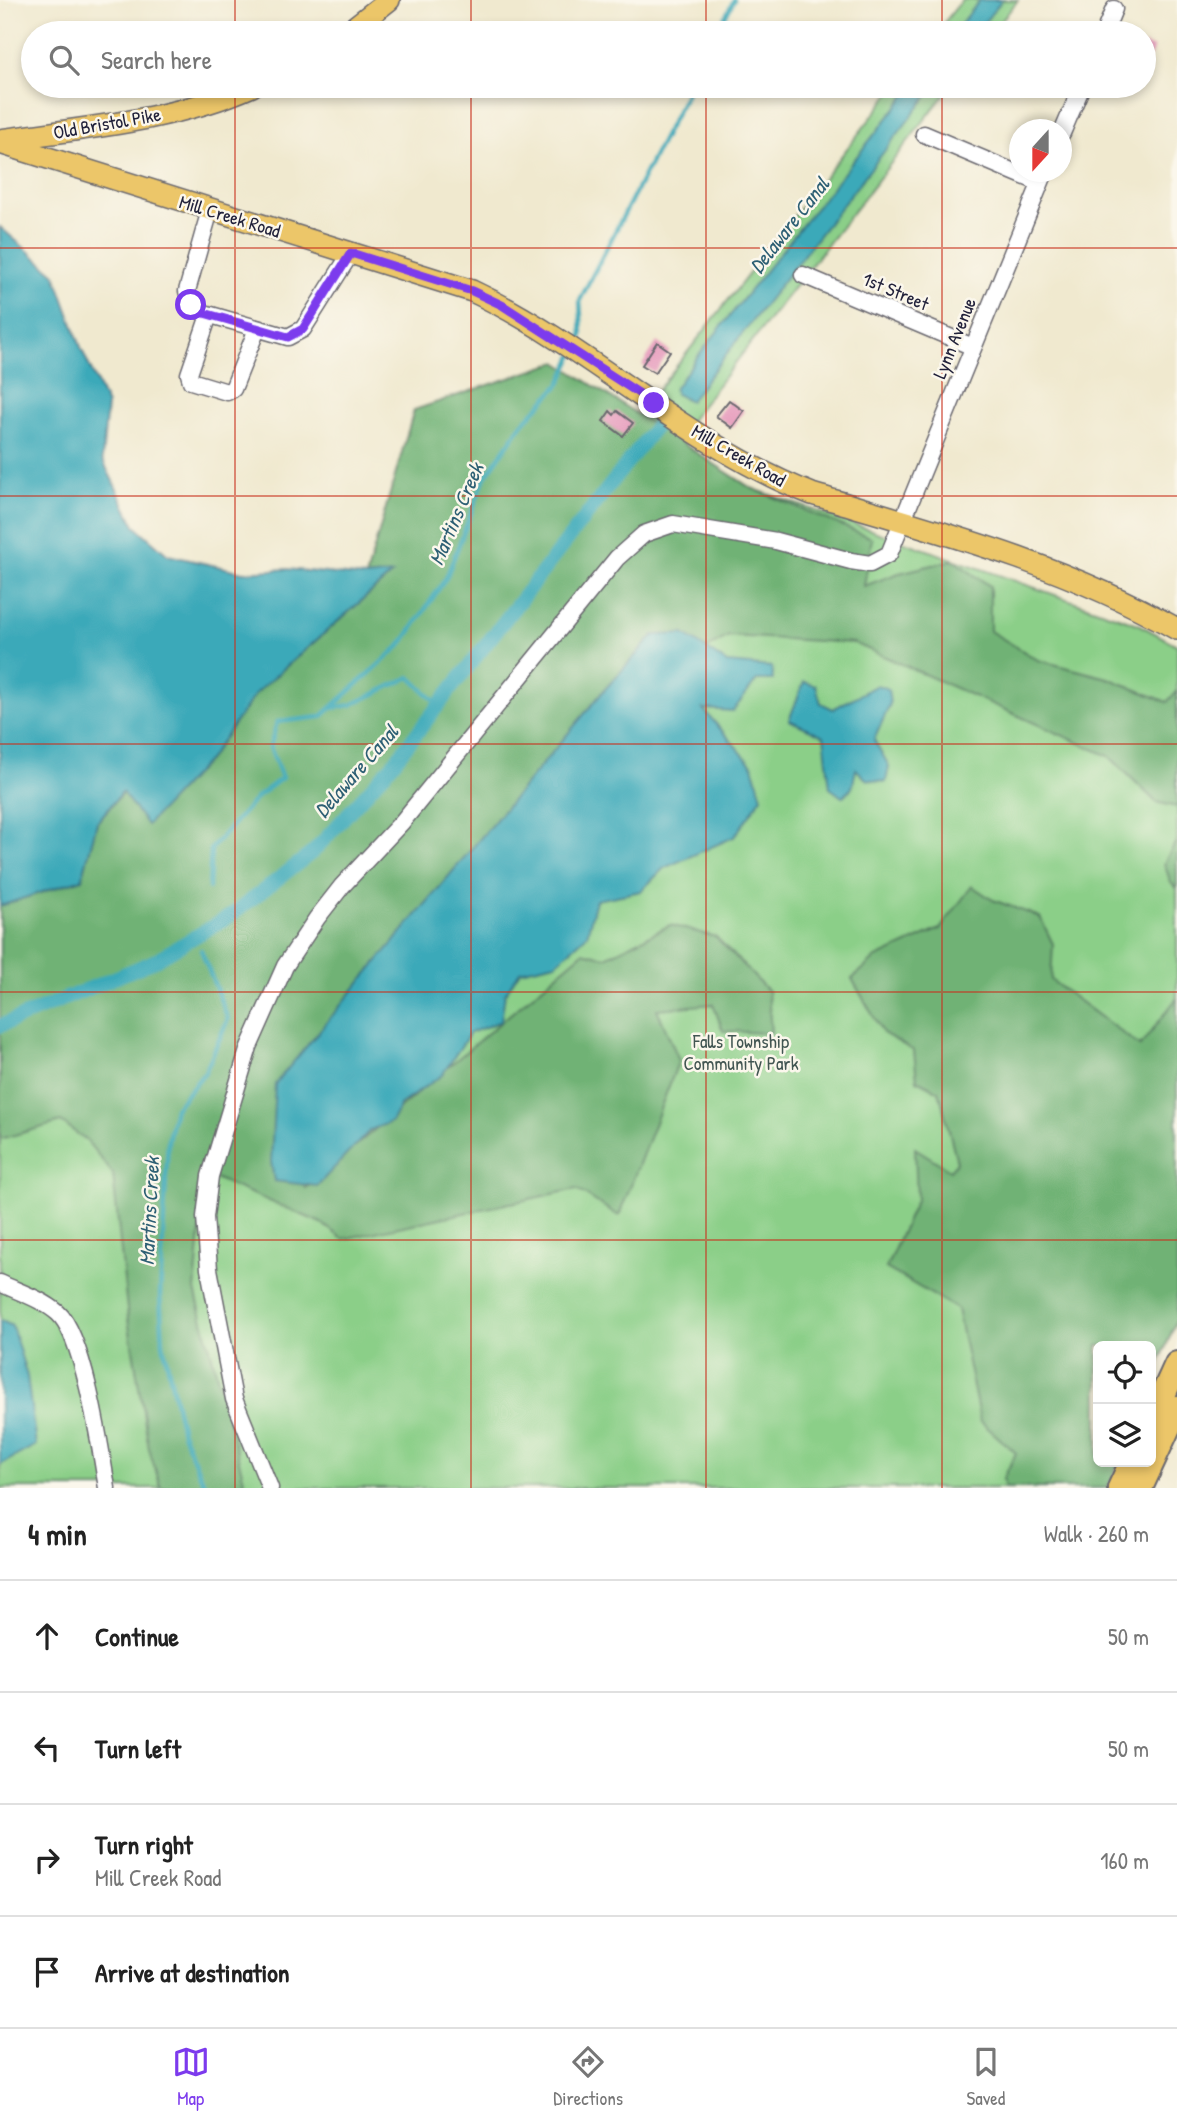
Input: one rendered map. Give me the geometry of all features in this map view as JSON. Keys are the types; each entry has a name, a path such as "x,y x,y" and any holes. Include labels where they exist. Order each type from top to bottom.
{"highway":[{"path":"1156,1416 1171,1399 1177,1359"},
{"path":"1140,1488 1171,1399 1177,1364"},
{"path":"1120,1488 1130,1467"}],"main road":[{"path":"362,21 389,0"},
{"name":"Old Bristol Pike","path":"0,142 131,121 192,107 218,98"},
{"name":"Mill Creek Road","path":"0,142 472,291 521,316 759,470 812,494 1052,568 1125,600 1177,629"}],"street":[{"path":"1109,21 1114,9"},
{"path":"1068,119 1077,98"},
{"path":"924,134 1009,165"},
{"name":"Lynn Avenue","path":"270,1488 234,1399 210,1273 205,1217 210,1176 230,1101 249,1047 285,966 342,886 402,822 523,676 580,601 637,540 660,527 690,525 870,564 889,554 1041,182"},
{"path":"210,210 187,292 191,305 209,315 288,337 303,329 351,253"},
{"name":"1st Street","path":"803,275 973,347"},
{"path":"209,315 189,374 191,381 228,392 233,389 257,328"},
{"path":"0,1283 59,1313 70,1329 79,1351 107,1488"}],"green space":[{"path":"962,0 1018,0 1001,21 945,21"},
{"name":"Falls Township Community Park","path":"887,98 942,98 676,439 751,488 1138,624 1177,645 1177,1319 1156,1371 1156,1341 1093,1341 1093,1467 1100,1467 1108,1488 0,1488 0,1003 520,566"},
{"path":"557,362 751,488 872,538 864,586 899,573 953,560 990,586 990,631 1038,660 1108,678 1167,702 1177,691 1177,807 1156,802 1109,756 854,643 729,636 656,677 285,1129 306,1188 583,952 606,957 670,925 716,937 768,991 771,1033 723,1031 713,1004 657,1009 679,1060 619,1216 576,1189 343,1239 321,1223 205,1174 195,1290 246,1488 161,1488 149,1449 128,1319 113,1174 86,1140 61,1122 0,1139 0,906 82,879 97,822 123,792 147,824 209,759 257,692 391,575 366,577 414,410"},
{"path":"1177,840 1177,888 1171,883 1164,863"},
{"path":"972,886 993,900 1040,917 1053,944 1051,980 1140,1046 1177,998 1177,1319 1156,1371 1156,1341 1093,1341 1093,1467 1117,1467 1108,1488 1005,1488 1003,1479 1016,1453 980,1421 957,1309 886,1268 917,1198 915,1148 950,1170 957,1162 939,1091 917,1080 914,1051 883,1033 852,979 874,959 940,929"}],"water":[{"path":"980,0 1002,0 985,21 963,21"},
{"path":"903,98 926,98 690,401 676,394 674,389"},
{"path":"0,227 55,274 82,350 107,405 102,459 135,526 168,555 243,572 287,569 366,577 392,574 257,692 209,759 147,825 122,792 97,822 82,879 0,906"},
{"path":"684,634 727,663 772,667 773,680 757,680 733,711 703,709 753,766 762,797 734,837 664,868 641,891 596,900 587,935 556,963 520,971 505,994 501,1021 470,1033 442,1075 401,1104 391,1122 370,1130 317,1186 274,1181 271,1162 275,1084 606,688 654,635"},
{"path":"804,682 816,686 821,703 833,709 877,685 888,689 890,704 874,740 889,766 886,782 866,779 856,769 852,788 842,797 830,788 824,736 789,720"},
{"path":"0,1320 12,1326 27,1376 36,1445 0,1465"}],"building":[{"path":"657,342 670,351 655,373 642,365"},
{"path":"729,400 744,411 732,428 716,416"},
{"path":"610,411 614,415 617,411 633,423 623,436 603,421"}],"waterway":[{"name":"Martins Creek","path":"723,21 734,0"},
{"name":"Martins Creek","path":"578,344 582,335 580,300 684,98"},
{"name":"Martins Creek","path":"209,888 211,849 258,796 282,778 270,747 277,722 321,717 402,644 446,578 485,477 523,423 560,384 573,356"},
{"name":"Delaware Canal","path":"0,1026 152,962 230,916 313,852 392,765 656,426"},
{"path":"332,708 351,705 410,677 439,705"},
{"name":"Martins Creek","path":"201,950 228,1019 205,1072 175,1108 168,1140 160,1295 163,1343 182,1433 206,1488"}],"route":[{"path":"191,305 204,313 288,337 303,329 351,253 438,279 502,305 654,403"}]}
